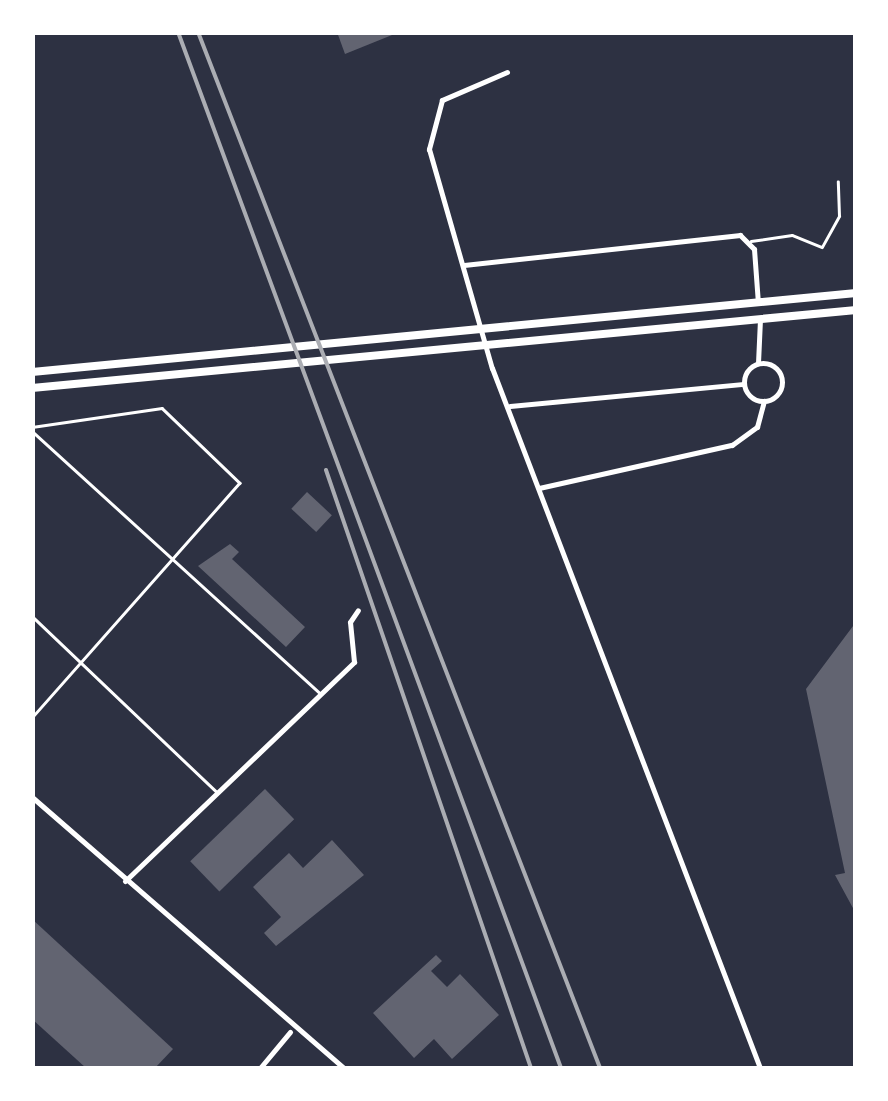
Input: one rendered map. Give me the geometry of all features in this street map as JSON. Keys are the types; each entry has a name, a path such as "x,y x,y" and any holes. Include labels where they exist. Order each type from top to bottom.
{"main road":[{"path":"32,372 856,293"},
{"path":"32,388 760,316 856,310"}],"street":[{"path":"508,72 442,100 427,130 492,368 510,406 760,1068"},
{"path":"464,265 730,235 750,242 758,302"},
{"path":"744,384 758,364 760,316"},
{"path":"539,488 732,445 756,427 764,402 778,393 781,376 758,364"},
{"path":"510,406 744,384 764,402"},
{"path":"125,881 354,662 350,622 358,610"},
{"path":"32,797 291,1031 344,1068"},
{"path":"260,1068 291,1031"}],"lane":[{"path":"750,242 792,235 822,247 839,216 838,182"},
{"path":"32,429 162,408 222,458 240,483 175,561 32,718"},
{"path":"32,429 321,694"},
{"path":"32,616 218,793"}],"building":[{"path":"337,32 397,32 397,33 345,54"},
{"path":"307,492 332,515 316,532 291,509"},
{"path":"230,544 239,552 232,559 305,627 286,647 198,566"},
{"path":"856,622 854,910 835,875 845,873 806,689"},
{"path":"265,789 294,819 219,891 190,861"},
{"path":"332,840 364,875 276,946 264,933 281,917 253,887 289,853 303,868"},
{"path":"32,919 173,1049 155,1068 86,1068 32,1019"},
{"path":"436,955 442,961 431,971 447,987 460,974 499,1015 452,1059 434,1039 414,1058 373,1013"}],"railway":[{"path":"178,32 561,1068"},
{"path":"198,32 600,1068"},
{"path":"326,470 531,1068"}]}
